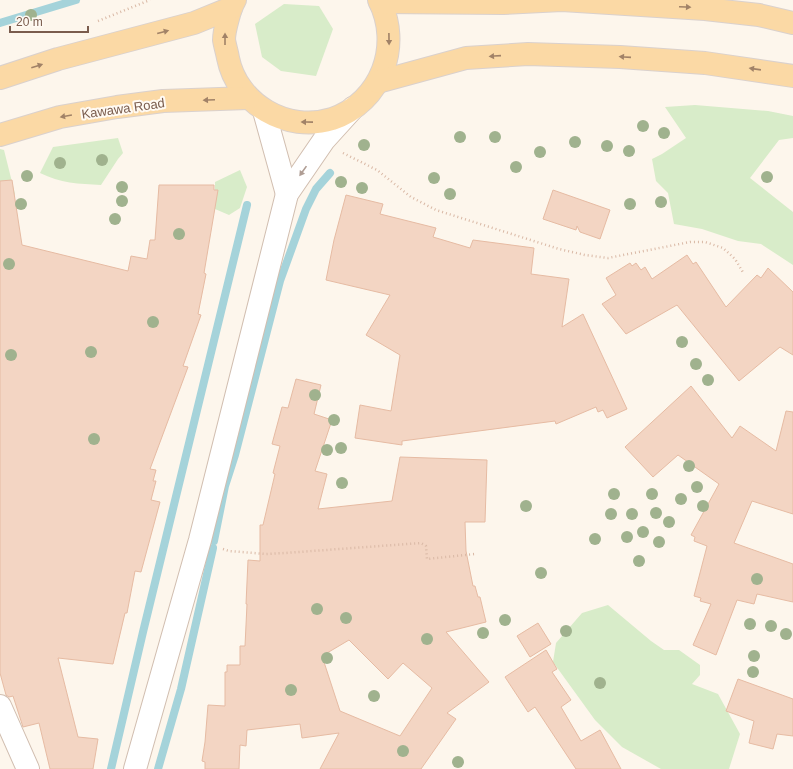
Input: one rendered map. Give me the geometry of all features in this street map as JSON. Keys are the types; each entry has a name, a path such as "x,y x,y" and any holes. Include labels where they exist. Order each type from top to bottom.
{"main road":[{"path":"233,4 224,39 230,71 256,104 286,120 309,123 332,119 353,108 367,96 378,82 386,63 390,42 388,21 380,1 503,3 562,0 705,9 759,15 793,23"},
{"path":"0,78 58,59 194,23 233,4"},
{"path":"378,82 466,58 528,54 620,57 705,63 793,76"},
{"name":"Kawawa Road","path":"0,135 60,117 117,107 163,102 256,104"}],"street":[{"path":"256,104 286,194"},
{"path":"135,769 200,540 286,194 324,140 353,108"},
{"path":"0,706 28,769"}],"path":[{"path":"337,150 377,170 412,197 436,210 559,249 585,255 608,258 690,242 705,242 723,248 735,259 744,274"},
{"path":"200,540 229,551 266,554 421,543 426,546 427,558 475,554"}],"green space":[{"path":"284,4 319,6 333,29 316,76 281,71 262,57 255,24"},
{"path":"695,105 768,111 793,116 793,138 779,140 750,178 793,212 793,265 761,244 738,241 702,229 674,224 668,193 656,181 652,159 686,138 665,107"},
{"path":"118,138 123,153 101,185 62,181 40,173 53,147"},
{"path":"0,149 4,150 15,194 0,214"},
{"path":"240,170 247,187 240,208 229,215 215,209 215,182"},
{"path":"608,605 664,650 679,650 700,665 700,675 692,684 718,694 740,734 729,769 661,769 622,747 595,720 553,662 556,643 582,613"}],"building":[{"path":"12,180 22,245 128,271 131,256 147,259 150,240 155,240 159,185 214,185 214,190 218,190 204,273 206,274 198,314 201,315 183,366 188,367 150,469 156,470 153,481 156,481 151,500 160,502 141,572 135,571 127,613 125,613 113,664 58,658 78,737 98,739 93,769 50,769 39,723 23,727 13,696 9,697 6,695 0,673 0,181"},
{"path":"553,190 610,210 600,239 580,232 577,226 576,230 543,219"},
{"path":"346,195 383,204 380,214 436,228 433,237 470,248 473,240 534,248 531,274 569,279 562,327 583,314 627,409 607,418 603,410 598,412 596,407 556,424 555,421 402,441 402,445 355,438 360,405 391,411 400,355 366,335 390,295 326,280 334,240"},
{"path":"687,255 693,264 696,262 726,307 757,275 761,278 768,268 793,292 793,355 780,347 739,381 677,305 626,334 602,304 616,295 606,278 630,263 632,266 636,263 641,270 645,267 652,279"},
{"path":"296,379 321,385 314,414 332,420 315,471 327,474 318,509 392,501 400,457 487,460 485,522 465,522 466,551 473,586 475,586 478,597 480,597 486,622 446,632 489,682 447,713 456,719 421,769 320,769 339,733 302,738 300,724 247,730 246,746 240,745 239,769 205,769 205,762 202,761 208,705 225,706 225,672 227,672 227,665 240,665 240,646 245,646 248,560 260,561 260,525 263,525 280,446 272,444 282,407 288,408","holes":["349,640 388,679 403,663 432,688 400,736 340,711 322,656"]},
{"path":"691,386 732,438 740,426 776,451 786,411 793,412 793,514 752,501 734,543 793,564 793,602 757,594 754,604 737,600 716,655 693,645 711,604 700,601 701,598 694,596 707,546 694,541 695,537 691,535 719,484 678,455 653,477 625,447"},
{"path":"538,623 551,644 530,657 517,636"},
{"path":"546,650 557,669 552,672 571,700 561,707 581,741 600,730 621,769 576,769 535,707 528,712 505,677"},
{"path":"738,679 793,699 793,736 777,734 773,749 749,743 754,721 726,711"}],"waterway":[{"path":"0,23 76,0"},
{"path":"214,541 225,486 235,455 280,281 306,209 316,189 330,173"},
{"path":"111,769 247,205"},
{"path":"158,769 181,689 213,548"}]}
